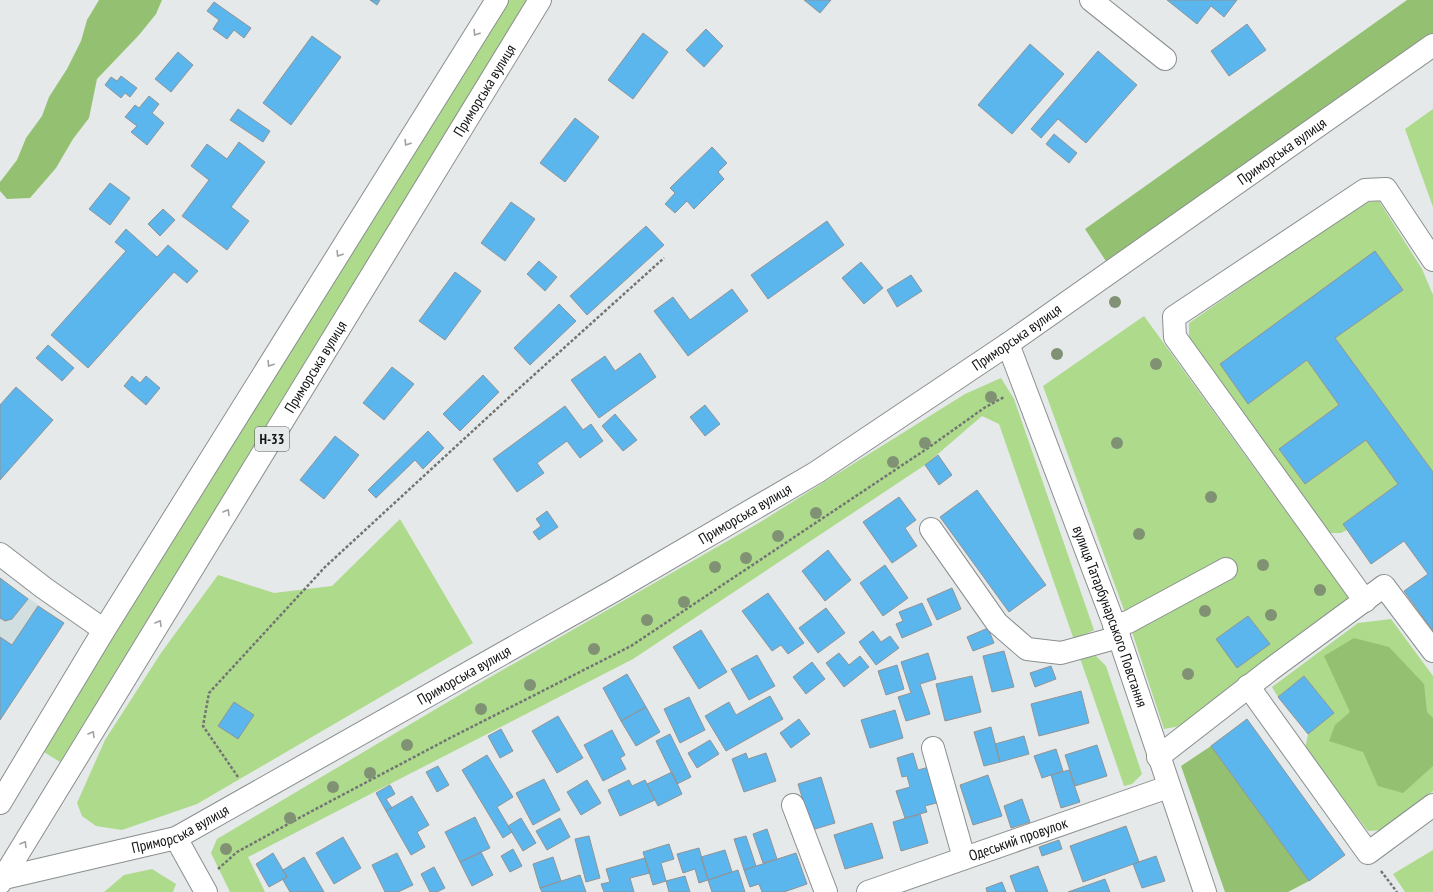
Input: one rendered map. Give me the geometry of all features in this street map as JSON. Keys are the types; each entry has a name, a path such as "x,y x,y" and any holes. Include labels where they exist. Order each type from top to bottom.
{"street":[{"name":"Н-33","path":"0,803 104,630 497,0"},
{"name":"Приморська вулиця","path":"1,879 540,0"},
{"path":"1091,0 1165,59"},
{"name":"Приморська вулиця","path":"1,879 176,838 615,590 817,472 1008,344 1433,45"},
{"path":"1365,601 1175,337 1174,317 1365,190 1386,189 1433,260"},
{"name":"вулиця Татарбунарського Повстання","path":"1008,344 1116,631 1205,892"},
{"path":"931,529 997,623 1027,649 1061,653 1116,631 1128,622 1226,569"},
{"path":"0,554 44,588 104,630"},
{"path":"1158,756 1248,686 1384,586 1433,651"},
{"path":"1248,686 1368,853 1433,805"},
{"path":"933,748 964,858"},
{"name":"Одеський провулок","path":"868,892 1168,787"},
{"path":"793,805 826,892"},
{"path":"176,838 204,888"}],"path":[{"path":"251,797 203,726 209,693 325,567 515,392 664,258"},
{"path":"204,888 244,848 450,738 631,646 928,448 984,408 1024,386"}],"shaded area":[{"path":"0,578 64,623 0,720"}],"green space":[{"path":"99,0 162,0 156,14 139,35 97,79 89,118 73,139 56,168 30,198 7,199 0,191 0,182 17,160 26,138 42,116 49,97 67,69 81,41 87,20"},
{"path":"505,0 528,0 60,762 39,749"},
{"path":"1407,0 1433,0 1433,34 1111,269 1085,229"},
{"path":"1433,109 1433,207 1405,129"},
{"path":"1379,201 1422,269 1433,295 1433,472 1335,338 1402,290 1375,252 1220,364 1248,404 1307,360 1339,405 1279,449 1305,484 1366,440 1398,484 1343,524 1347,530 1341,533 1330,533 1189,340 1189,323 1362,203"},
{"path":"1144,316 1350,600 1180,726 1164,729 1133,635 1043,386"},
{"path":"1001,378 1014,399 1094,630 1074,640 999,424 982,416 925,465 633,659 248,857 265,892 230,892 211,853 217,839 473,687 757,524 965,394"},
{"path":"400,519 473,643 197,804 122,830 96,826 82,816 77,803 105,740 161,653 218,575 274,593 332,586"},
{"path":"1391,619 1433,676 1433,791 1383,830 1368,831 1305,749 1308,734 1334,713 1304,676 1278,697 1272,687 1358,623"},
{"path":"1354,638 1389,647 1424,684 1427,712 1433,718 1433,766 1403,793 1378,786 1363,752 1329,741 1335,725 1350,712 1324,656"},
{"path":"1096,656 1106,666 1142,774 1132,784 1124,786 1080,658"},
{"path":"1211,746 1309,881 1288,892 1225,892 1181,766"},
{"path":"1433,850 1433,892 1405,892 1393,874"},
{"path":"152,869 176,884 173,892 104,892 124,875"}],"building":[{"path":"370,0 380,0 377,5"},
{"path":"804,0 831,0 820,13"},
{"path":"1167,0 1237,0 1224,17 1211,6 1197,24"},
{"path":"214,2 251,28 244,38 234,30 227,39 213,29 219,20 207,11"},
{"path":"1247,24 1266,50 1229,76 1211,51"},
{"path":"706,29 723,46 704,67 686,50"},
{"path":"643,33 668,52 633,99 608,80"},
{"path":"312,36 341,57 291,125 263,103"},
{"path":"1030,44 1064,74 1012,134 978,105"},
{"path":"1098,51 1137,85 1086,143 1058,119 1041,138 1031,129"},
{"path":"178,52 193,65 171,92 155,79"},
{"path":"121,76 137,88 130,97 125,93 121,98 105,85 111,77 117,81"},
{"path":"149,96 159,104 152,113 164,123 147,145 131,132 137,126 125,117 135,105 139,108"},
{"path":"238,109 270,131 263,142 230,120"},
{"path":"575,118 599,137 565,182 540,163"},
{"path":"1054,134 1077,153 1069,163 1046,144"},
{"path":"239,142 265,162 231,207 249,221 227,250 182,216 209,180 191,166 207,144 227,159"},
{"path":"712,147 727,163 718,172 724,179 694,209 687,201 675,213 665,204 675,193 670,188"},
{"path":"110,183 130,198 110,225 89,209"},
{"path":"511,202 535,219 505,261 481,243"},
{"path":"163,209 175,220 160,236 148,224"},
{"path":"827,221 844,245 768,299 751,275"},
{"path":"646,226 664,245 587,315 570,296"},
{"path":"126,229 157,257 168,245 198,271 187,283 174,272 88,368 51,335 126,251 115,242"},
{"path":"1375,251 1403,290 1335,338 1433,472 1433,631 1404,591 1428,574 1404,541 1371,564 1343,524 1398,484 1366,440 1305,484 1279,449 1339,405 1307,360 1248,404 1220,364"},
{"path":"539,261 557,277 545,291 527,274"},
{"path":"861,262 883,288 864,304 842,278"},
{"path":"455,272 481,291 445,340 419,321"},
{"path":"911,275 922,291 897,307 887,290"},
{"path":"732,289 748,311 688,356 654,311 673,297 690,320"},
{"path":"559,304 576,321 530,365 514,348"},
{"path":"48,345 74,368 62,381 36,358"},
{"path":"640,353 656,377 599,418 571,380 605,356 615,371"},
{"path":"392,367 414,384 384,420 363,403"},
{"path":"483,375 499,392 460,431 443,414"},
{"path":"132,376 140,383 146,376 160,388 146,405 124,386"},
{"path":"16,387 53,420 0,480 0,405"},
{"path":"705,405 720,424 705,436 690,417"},
{"path":"565,406 583,430 591,424 603,441 580,458 567,441 537,463 544,473 517,492 493,459"},
{"path":"615,414 637,440 623,451 602,426"},
{"path":"428,431 444,448 423,469 415,460 376,498 368,490"},
{"path":"335,436 359,455 324,499 300,480"},
{"path":"938,455 952,475 939,485 925,465"},
{"path":"977,490 1046,585 1009,612 940,517"},
{"path":"899,497 916,520 905,528 917,546 892,563 863,522"},
{"path":"547,511 558,527 539,540 533,532 541,526 536,519"},
{"path":"828,550 851,580 825,601 802,571"},
{"path":"885,565 908,598 883,616 860,583"},
{"path":"0,578 28,599 12,619 5,621 0,618"},
{"path":"952,588 961,609 937,620 927,599"},
{"path":"768,593 804,643 788,654 781,645 772,651 742,611"},
{"path":"922,603 932,625 902,638 896,624 903,621 899,612"},
{"path":"38,606 64,623 0,720 0,637 12,645"},
{"path":"826,608 845,633 818,653 799,628"},
{"path":"1248,616 1270,644 1237,668 1216,639"},
{"path":"988,628 994,643 973,651 967,637"},
{"path":"701,630 727,672 699,689 673,647"},
{"path":"873,631 881,642 890,636 899,648 876,665 859,642"},
{"path":"1004,651 1014,687 992,692 983,656"},
{"path":"839,653 849,665 860,656 869,667 844,687 826,663"},
{"path":"928,653 936,679 920,684 930,714 906,721 898,697 911,693 901,662"},
{"path":"757,655 775,686 749,700 731,669"},
{"path":"812,662 825,679 806,694 793,677"},
{"path":"897,665 904,689 886,695 878,671"},
{"path":"1051,666 1056,679 1035,687 1030,673"},
{"path":"627,674 646,707 621,721 603,688"},
{"path":"972,676 981,712 945,721 936,684"},
{"path":"1304,676 1334,713 1308,734 1278,697"},
{"path":"1081,691 1089,723 1039,736 1031,704"},
{"path":"770,696 783,719 726,751 705,716 729,702 736,715"},
{"path":"689,697 705,730 680,743 664,709"},
{"path":"234,702 254,715 238,739 218,726"},
{"path":"646,707 660,732 636,746 621,721"},
{"path":"895,710 903,738 870,748 861,720"},
{"path":"558,716 583,758 557,773 532,731"},
{"path":"799,719 810,734 791,748 780,733"},
{"path":"1247,719 1345,855 1309,881 1211,746"},
{"path":"991,727 1000,762 984,766 974,732"},
{"path":"501,729 513,751 500,758 488,736"},
{"path":"612,730 625,755 620,758 626,769 603,781 584,745"},
{"path":"670,734 691,777 677,784 656,741"},
{"path":"1024,736 1029,754 1000,762 995,744"},
{"path":"710,740 719,754 697,768 688,753"},
{"path":"1097,745 1107,776 1075,786 1065,755"},
{"path":"1056,749 1063,771 1042,778 1034,756"},
{"path":"746,753 748,759 766,753 776,781 744,792 732,759"},
{"path":"913,753 918,770 929,767 940,802 925,806 927,812 905,818 896,791 910,787 907,776 902,777 897,758"},
{"path":"487,755 513,797 497,807 512,832 503,838 462,770"},
{"path":"438,766 449,785 437,792 426,772"},
{"path":"1069,770 1080,802 1061,808 1051,775"},
{"path":"672,772 682,794 658,806 647,784"},
{"path":"988,775 1002,816 973,825 960,785"},
{"path":"821,777 835,823 812,830 798,784"},
{"path":"544,779 560,810 533,825 516,793"},
{"path":"587,780 601,803 581,815 567,792"},
{"path":"629,780 632,786 645,780 655,800 620,816 608,790"},
{"path":"390,785 395,794 386,799 392,808 386,811 376,793"},
{"path":"412,796 429,825 417,832 425,847 411,855 386,811"},
{"path":"1022,799 1030,822 1011,828 1004,806"},
{"path":"920,814 928,843 901,851 893,822"},
{"path":"475,817 490,848 460,862 445,832"},
{"path":"521,818 536,843 523,851 508,826"},
{"path":"560,818 570,837 547,850 536,831"},
{"path":"872,823 883,858 845,869 834,835"},
{"path":"1126,826 1139,862 1083,882 1070,846"},
{"path":"767,829 777,859 763,863 753,834"},
{"path":"589,836 600,878 586,882 575,839"},
{"path":"746,836 756,866 744,870 734,839"},
{"path":"343,837 361,868 334,884 316,853"},
{"path":"1059,840 1062,849 1042,856 1039,847"},
{"path":"669,844 674,859 661,863 666,881 653,885 643,852"},
{"path":"699,848 708,880 699,883 695,869 683,873 677,854"},
{"path":"513,849 522,866 510,872 501,856"},
{"path":"725,850 732,872 708,880 701,857"},
{"path":"481,852 493,875 472,886 460,862"},
{"path":"273,853 287,877 269,887 256,864"},
{"path":"397,853 413,885 398,892 385,892 372,865"},
{"path":"796,853 807,884 784,892 762,892 759,884 750,887 744,870"},
{"path":"1156,856 1165,881 1142,888 1133,864"},
{"path":"304,857 324,892 290,892 283,880 287,877 283,870"},
{"path":"553,857 561,881 540,888 533,864"},
{"path":"645,858 650,873 630,878 634,892 604,892 601,884 610,882 606,869"},
{"path":"1038,866 1048,892 1016,892 1010,876"},
{"path":"434,867 445,888 437,892 430,892 421,874"},
{"path":"738,870 745,892 712,892 708,880"},
{"path":"580,875 586,892 542,892 540,888"},
{"path":"685,876 690,892 669,892 666,881"},
{"path":"1105,879 1110,892 1068,892"},
{"path":"1002,882 1006,892 987,892 986,888"}]}
